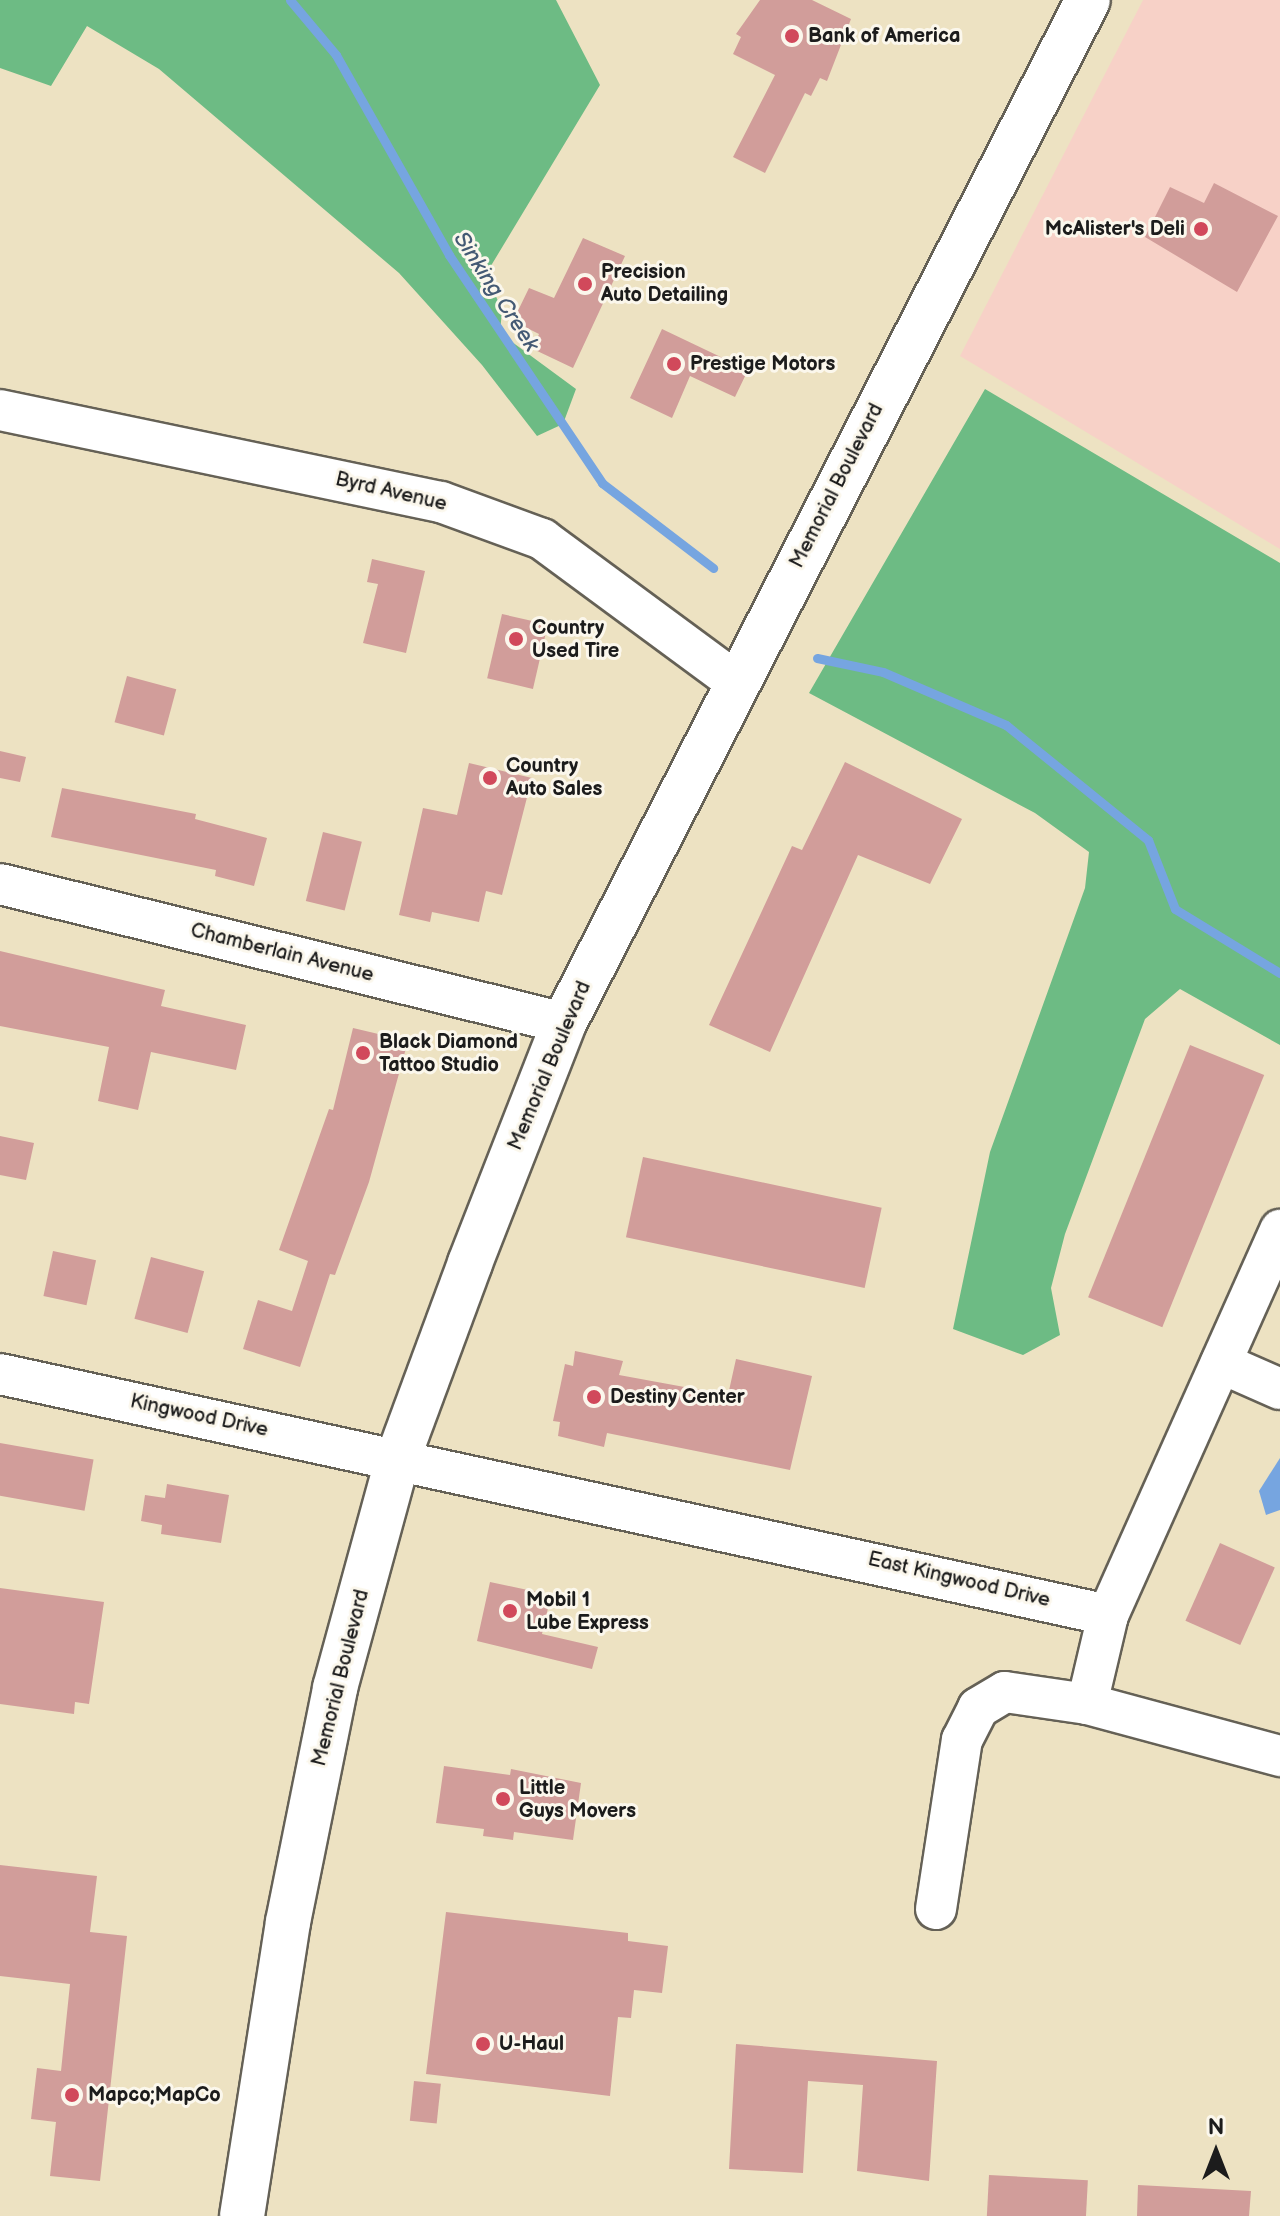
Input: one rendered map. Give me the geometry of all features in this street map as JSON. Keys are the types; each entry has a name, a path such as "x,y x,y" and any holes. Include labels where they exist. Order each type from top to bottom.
{"main road":[{"name":"Memorial Boulevard","path":"242,2216 288,1922 332,1700 398,1458 564,1023 1088,0"}],"street":[{"name":"Byrd Avenue","path":"0,410 441,502 542,539 736,682"},
{"name":"Chamberlain Avenue","path":"0,884 564,1023"},
{"path":"1087,1704 1108,1615 1280,1230"},
{"path":"1221,1363 1280,1389"},
{"name":"Kingwood Drive","path":"0,1374 398,1458"},
{"name":"East Kingwood Drive","path":"398,1458 1108,1615"},
{"path":"936,1909 962,1740 978,1708 1005,1692 1087,1704 1280,1756"}],"shaded area":[{"path":"1143,0 1280,0 1280,549 960,356"}],"green space":[{"path":"0,0 556,0 600,85 486,274 502,310 500,333 576,389 563,424 537,436 482,365 399,273 159,69 87,26 51,86 0,68"},
{"path":"985,389 1280,563 1280,1045 1180,989 1145,1019 1065,1234 1051,1288 1060,1335 1023,1355 953,1329 990,1152 1085,888 1089,852 1035,813 809,693"}],"water":[{"path":"1280,1458 1280,1510 1266,1515 1259,1491"}],"building":[{"path":"760,0 812,0 851,19 827,81 820,78 811,96 805,93 765,173 733,157 775,75 733,54 741,37 736,34"},
{"path":"1214,183 1278,216 1237,292 1145,237 1170,187 1204,203"},
{"path":"583,238 625,256 573,368 533,349 539,334 513,321 529,288 554,298"},
{"path":"662,329 748,370 735,397 690,376 672,418 630,398"},
{"path":"372,559 425,571 406,653 363,643 378,584 367,582"},
{"path":"502,614 548,625 533,689 487,678"},
{"path":"127,676 176,689 164,736 115,722"},
{"path":"0,751 26,757 20,782 0,778"},
{"path":"845,762 962,819 930,884 858,855 770,1052 709,1025 792,846 802,850"},
{"path":"469,763 532,778 502,895 486,891 479,922 432,912 430,922 399,915 423,808 457,815"},
{"path":"62,788 196,814 195,819 267,838 254,886 215,876 216,870 51,837"},
{"path":"323,832 362,842 345,911 306,901"},
{"path":"0,951 165,990 161,1006 246,1025 236,1070 151,1052 138,1110 98,1101 109,1047 0,1026"},
{"path":"353,1028 408,1041 369,1182 335,1275 330,1274 300,1367 243,1349 258,1300 292,1311 308,1261 279,1250 329,1109 333,1110"},
{"path":"1190,1045 1264,1075 1162,1327 1088,1297"},
{"path":"0,1136 34,1143 26,1180 0,1175"},
{"path":"643,1157 882,1208 865,1288 626,1237"},
{"path":"53,1251 96,1260 86,1305 43,1296"},
{"path":"151,1257 204,1271 188,1333 134,1319"},
{"path":"575,1351 623,1361 619,1375 728,1395 736,1359 812,1376 790,1470 607,1433 604,1447 558,1436 560,1422 553,1421 565,1364 573,1366"},
{"path":"0,1443 94,1459 85,1511 0,1496"},
{"path":"167,1484 229,1495 221,1543 161,1534 162,1525 141,1521 145,1495 165,1498"},
{"path":"1220,1543 1275,1567 1240,1645 1185,1621"},
{"path":"490,1582 551,1595 542,1634 598,1647 592,1669 477,1641"},
{"path":"0,1588 104,1602 89,1704 75,1702 74,1714 0,1704"},
{"path":"444,1766 510,1775 511,1769 581,1783 573,1840 514,1832 513,1840 483,1836 484,1829 436,1823"},
{"path":"0,1865 97,1876 90,1932 127,1936 100,2181 50,2176 56,2122 31,2119 37,2068 61,2071 70,1984 0,1976"},
{"path":"446,1912 628,1933 628,1941 668,1946 662,1993 634,1990 631,2018 618,2017 610,2096 426,2074"},
{"path":"736,2044 937,2061 929,2181 857,2171 863,2085 808,2081 803,2173 729,2169"},
{"path":"414,2081 441,2084 437,2124 410,2121"},
{"path":"989,2175 1088,2180 1086,2216 987,2216"},
{"path":"1138,2185 1251,2191 1249,2216 1137,2216"}],"waterway":[{"name":"Sinking Creek","path":"290,0 336,55 449,255 602,483 713,568"},
{"path":"817,658 883,672 1006,725 1148,840 1175,909 1280,973"}],"place":[{"name":"Bank of America","path":"792,36"},
{"name":"McAlister's Deli","path":"1201,229"},
{"name":"Precision Auto Detailing","path":"585,284"},
{"name":"Prestige Motors","path":"674,364"},
{"name":"Country Used Tire","path":"516,639"},
{"name":"Country Auto Sales","path":"490,778"},
{"name":"Black Diamond Tattoo Studio","path":"363,1053"},
{"name":"Destiny Center","path":"594,1397"},
{"name":"Mobil 1 Lube Express","path":"510,1611"},
{"name":"Little Guys Movers","path":"503,1799"},
{"name":"U-Haul","path":"483,2044"},
{"name":"Mapco;MapCo","path":"72,2095"}]}
